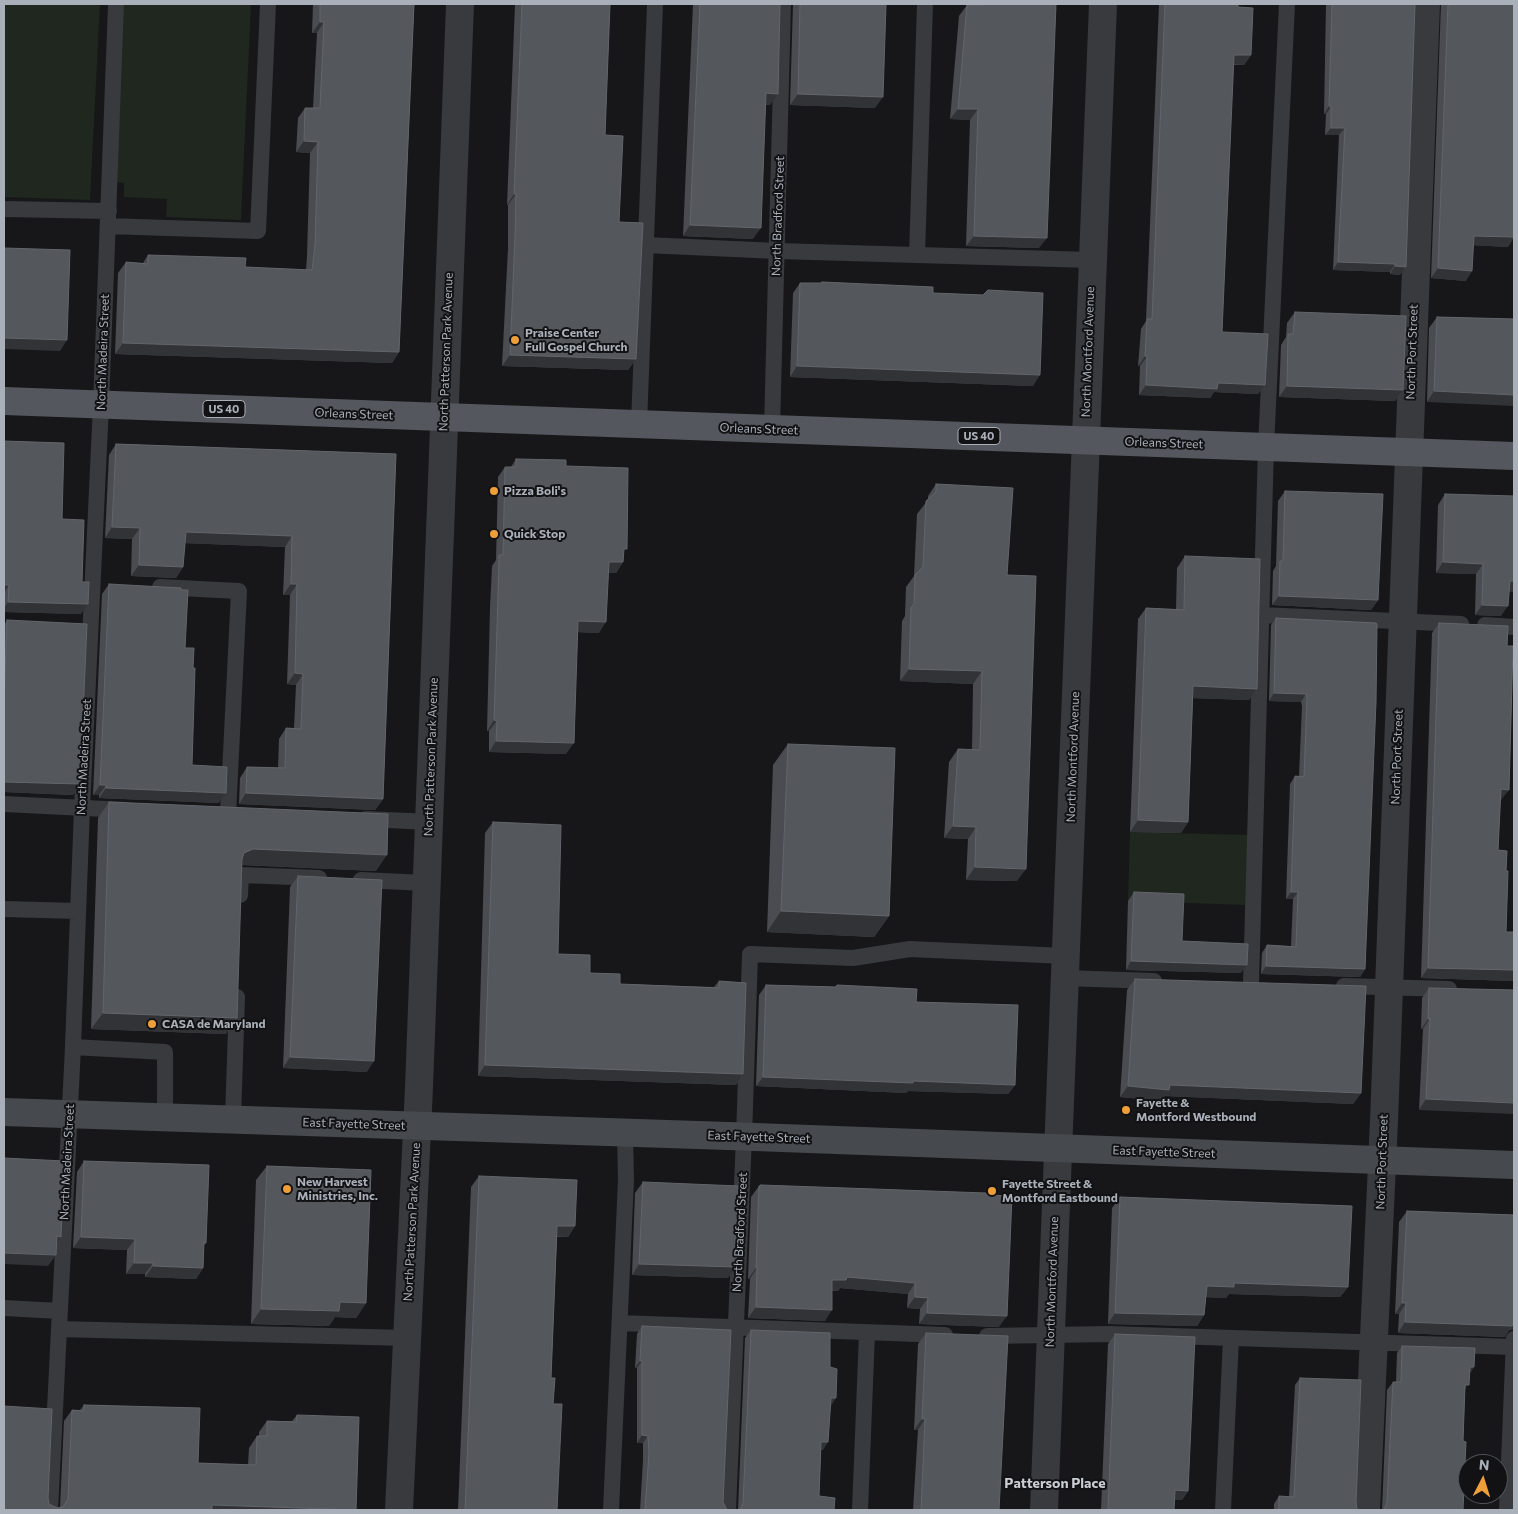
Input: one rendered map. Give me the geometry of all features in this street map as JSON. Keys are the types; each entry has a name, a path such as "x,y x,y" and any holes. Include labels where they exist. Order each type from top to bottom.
{"main road":[{"name":"Orleans Street","path":"4,401 1514,456"},
{"name":"East Fayette Street","path":"4,1112 744,1136 1514,1165"}],"street":[{"name":"North Patterson Park Avenue","path":"399,1510 417,1126 460,4"},
{"name":"North Montford Avenue","path":"1044,1510 1103,4"},
{"name":"North Port Street","path":"1366,1510 1383,1160 1426,4"}],"lane":[{"name":"North Madeira Street","path":"50,1510 73,1047 101,405 116,4"},
{"path":"4,208 108,219 258,231 268,4"},
{"path":"639,424 655,4"},
{"name":"North Bradford Street","path":"772,429 783,4"},
{"path":"917,255 925,4"},
{"path":"1250,983 1266,446 1287,4"},
{"path":"646,245 777,251 1092,260"},
{"path":"92,584 112,585"},
{"path":"142,586 239,591 228,814"},
{"path":"1261,616 1514,627"},
{"path":"72,624 91,624"},
{"path":"4,804 140,810"},
{"path":"209,813 248,815"},
{"path":"355,819 428,822"},
{"path":"239,914 241,876 426,883"},
{"path":"4,909 78,911"},
{"name":"North Bradford Street","path":"728,1510 750,954 853,958 910,949 1065,967"},
{"path":"1065,967 1172,981"},
{"path":"233,1119 237,981"},
{"path":"1231,983 1270,984"},
{"path":"1330,986 1466,990"},
{"path":"73,1047 165,1052 165,1117"},
{"path":"611,1510 626,1180 625,1133"},
{"path":"4,1308 60,1311"},
{"path":"620,1323 997,1337 1109,1334 1514,1347"},
{"path":"59,1329 406,1338"},
{"path":"860,1510 867,1332"},
{"path":"1223,1510 1231,1338"},
{"path":"1507,1510 1514,1339"}],"shaded area":[{"path":"4,4 100,4 90,200 4,197"},
{"path":"123,4 251,4 241,220 166,217 167,199 124,197 124,183 115,182"},
{"path":"1130,832 1248,835 1246,905 1128,901"}],"building":[{"path":"320,4 414,4 399,352 123,343 126,262 148,264 148,255 246,258 245,267 312,270 315,245 318,142 304,141 305,108 320,108 324,22 320,22"},
{"path":"522,4 610,4 605,135 623,136 619,222 643,223 636,359 510,355 515,237 516,194 514,194"},
{"path":"700,4 780,4 778,94 766,93 761,228 690,225"},
{"path":"800,4 886,4 883,97 798,94"},
{"path":"1056,4 1047,238 974,236 978,109 958,109 967,5"},
{"path":"1165,4 1238,4 1238,7 1253,8 1251,55 1234,55 1222,332 1268,334 1265,385 1218,383 1217,389 1146,385 1147,319 1152,319"},
{"path":"1332,4 1415,4 1406,267 1395,266 1395,264 1338,262 1345,128 1331,128 1331,107 1329,106"},
{"path":"1448,4 1514,4 1514,237 1474,236 1472,271 1438,268"},
{"path":"4,248 70,250 67,340 4,338"},
{"path":"822,282 933,287 933,293 983,295 988,290 1043,293 1040,375 797,366 800,283"},
{"path":"1295,312 1406,316 1403,390 1287,386 1288,334 1293,334"},
{"path":"1437,317 1514,319 1514,395 1434,391"},
{"path":"4,441 64,443 62,519 84,520 82,582 89,582 88,604 8,602 9,585 4,585"},
{"path":"116,444 396,454 383,799 246,793 247,767 285,768 286,728 301,729 303,674 295,673 297,584 291,584 292,536 186,532 183,567 139,565 140,528 112,527"},
{"path":"516,459 566,460 566,466 628,468 627,549 624,549 623,562 609,562 606,622 578,621 574,743 496,741 497,721 494,720 499,555 503,555 505,467 516,467"},
{"path":"936,484 1013,488 1007,575 1036,576 1026,869 975,867 976,827 953,826 958,749 980,750 982,671 909,669 911,608 914,604 915,575 923,567 926,501 936,492"},
{"path":"1285,491 1383,494 1378,600 1279,596 1280,561 1283,561"},
{"path":"1445,494 1514,496 1514,581 1510,581 1508,606 1482,605 1483,564 1443,562"},
{"path":"1185,556 1260,559 1257,689 1193,686 1188,822 1138,820 1146,608 1184,610"},
{"path":"109,584 188,590 185,648 194,648 193,668 195,668 192,765 227,767 226,793 106,788 106,785 100,785"},
{"path":"1276,618 1377,624 1376,702 1365,969 1266,966 1267,945 1296,947 1298,892 1291,892 1295,776 1304,777 1307,698 1306,694 1274,693"},
{"path":"7,620 87,624 80,784 4,782"},
{"path":"1439,623 1508,626 1507,646 1513,646 1509,790 1501,789 1498,850 1507,851 1506,932 1514,932 1514,970 1428,968"},
{"path":"788,744 895,748 889,916 781,911"},
{"path":"109,802 388,814 387,855 253,849 244,853 242,859 237,1018 103,1013"},
{"path":"493,822 561,825 558,954 590,955 590,973 620,974 620,984 719,988 719,981 746,983 743,1074 485,1065"},
{"path":"298,876 382,880 374,1061 290,1057"},
{"path":"1134,892 1184,894 1182,941 1248,944 1247,965 1131,961"},
{"path":"1135,979 1366,986 1361,1093 1170,1085 1169,1090 1128,1086"},
{"path":"766,985 836,987 837,985 917,989 916,1002 1018,1005 1015,1085 763,1077"},
{"path":"1429,988 1514,990 1514,1103 1426,1099 1430,1018 1428,1019"},
{"path":"4,1158 64,1161 61,1237 57,1236 56,1255 4,1253"},
{"path":"84,1161 209,1165 206,1243 204,1242 203,1268 153,1266 153,1263 134,1263 135,1239 81,1237"},
{"path":"267,1166 371,1170 366,1303 340,1302 339,1311 261,1309"},
{"path":"479,1176 577,1180 575,1226 557,1226 551,1378 555,1378 553,1404 562,1404 557,1510 465,1510"},
{"path":"643,1182 739,1186 736,1267 639,1264"},
{"path":"759,1186 986,1193 986,1195 1012,1196 1007,1316 927,1313 928,1298 915,1297 915,1283 847,1277 846,1280 832,1280 832,1310 756,1307"},
{"path":"1120,1197 1352,1206 1348,1287 1234,1283 1234,1287 1207,1286 1204,1315 1115,1313"},
{"path":"1407,1211 1514,1215 1514,1323 1512,1326 1405,1322 1406,1303 1402,1303"},
{"path":"642,1326 731,1330 723,1502 727,1510 645,1510 649,1453 648,1436 642,1435 642,1361 640,1361"},
{"path":"751,1330 830,1333 830,1367 837,1369 836,1398 831,1398 828,1442 821,1442 819,1496 835,1498 834,1510 738,1510 743,1503"},
{"path":"926,1333 1008,1336 999,1510 921,1510 925,1419 922,1419"},
{"path":"1115,1334 1195,1337 1188,1491 1175,1490 1174,1510 1108,1510"},
{"path":"1402,1346 1475,1348 1474,1367 1470,1367 1469,1385 1465,1385 1463,1441 1466,1442 1465,1454 1458,1454 1458,1504 1463,1504 1463,1510 1384,1510 1387,1503 1393,1382 1401,1382"},
{"path":"1300,1378 1361,1380 1356,1502 1358,1510 1279,1510 1279,1496 1294,1497"},
{"path":"84,1405 200,1408 198,1463 256,1465 257,1436 267,1436 267,1421 296,1422 297,1415 359,1417 356,1510 212,1505 212,1510 4,1510 4,1406 52,1409 48,1498 49,1504 57,1508 63,1507 68,1499 72,1410 84,1411"}],"place":[{"name":"Praise Center Full Gospel Church","path":"515,340"},
{"name":"Pizza Boli's","path":"494,491"},
{"name":"Quick Stop","path":"494,534"},
{"name":"CASA de Maryland","path":"152,1024"},
{"name":"Fayette & Montford Westbound","path":"1126,1110"},
{"name":"New Harvest Ministries, Inc.","path":"287,1189"},
{"name":"Fayette Street & Montford Eastbound","path":"992,1191"}],"district":[{"name":"Patterson Place","path":"1055,1483"}]}
